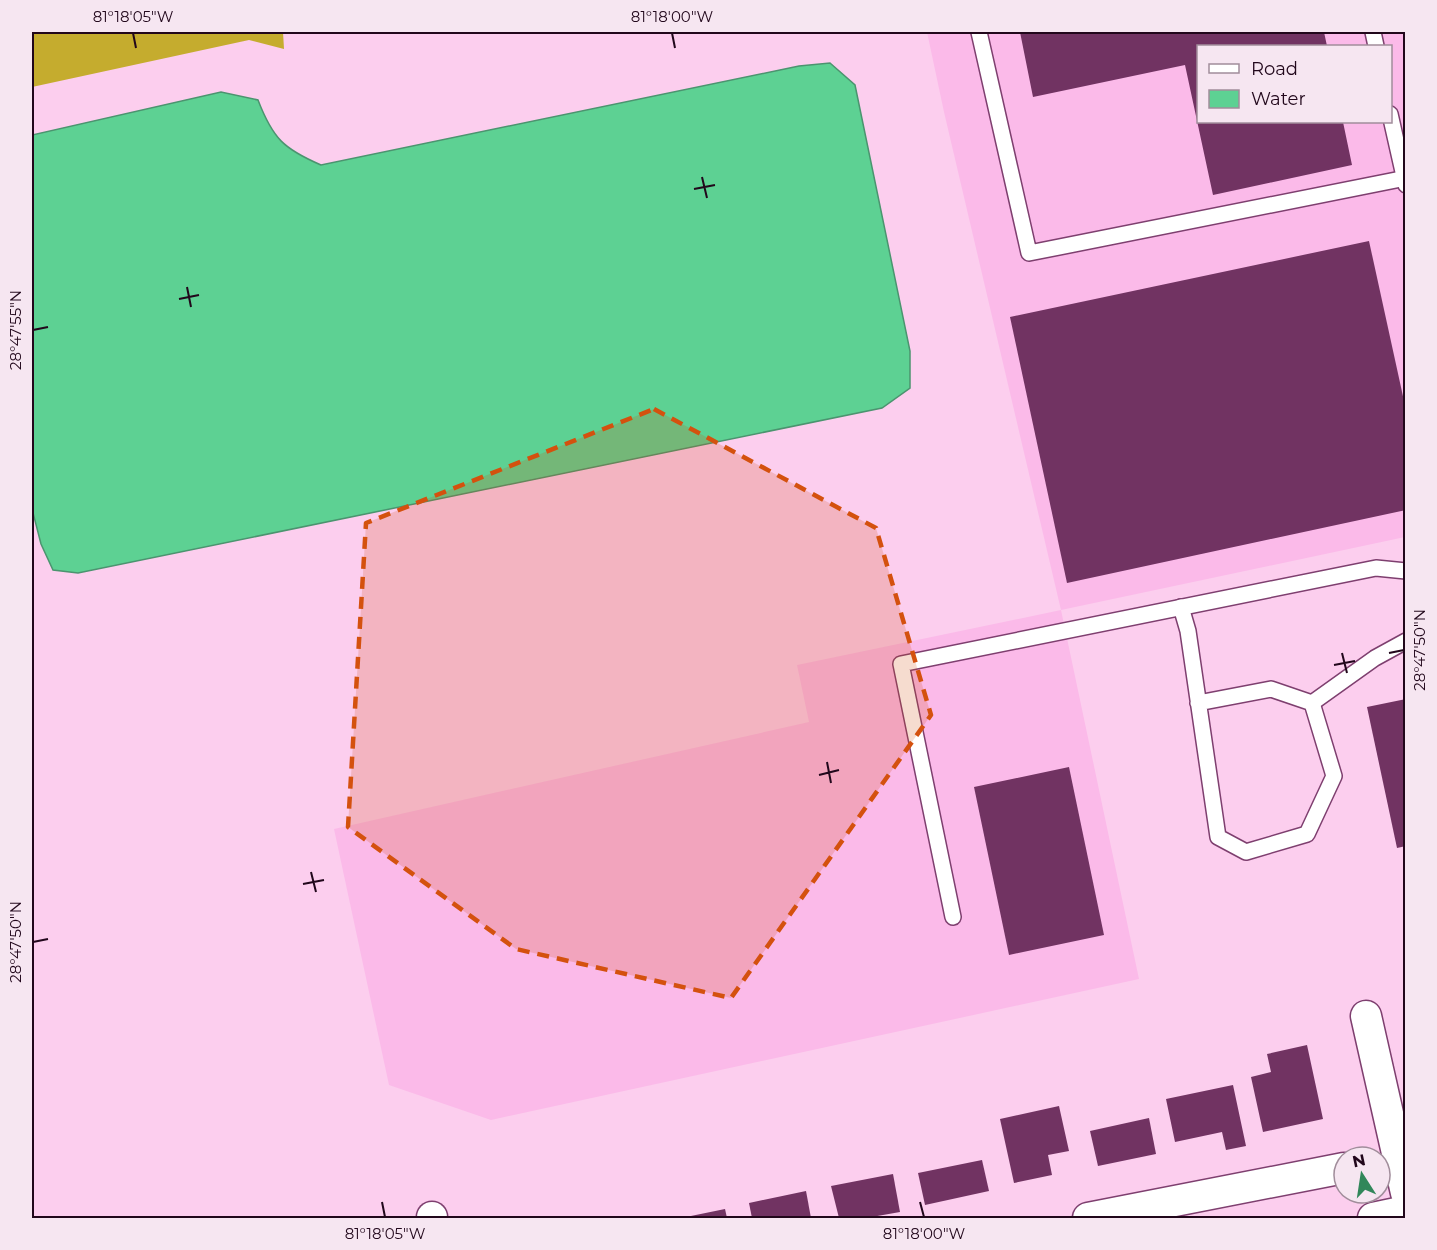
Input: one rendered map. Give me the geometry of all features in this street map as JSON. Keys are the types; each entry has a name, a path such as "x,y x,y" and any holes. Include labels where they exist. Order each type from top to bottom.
{"street":[{"path":"1366,1016 1394,1158 1406,1193"},
{"path":"1088,1218 1332,1170"},
{"path":"1373,1218 1406,1211"}],"lane":[{"path":"979,32 1029,253 1405,180 1392,123"},
{"path":"953,917 901,664 1376,568 1406,571"},
{"path":"1181,608 1188,631 1218,837 1246,852 1307,834 1334,776 1312,704"},
{"path":"1312,704 1375,658 1406,641"},
{"path":"1198,703 1271,689 1312,704"}],"highlighted area":[{"path":"654,409 876,528 931,715 731,998 516,949 348,827 366,523"}],"shaded area":[{"path":"32,32 283,32 284,49 249,40 32,87"},
{"path":"927,32 1405,32 1405,537 1061,610"},
{"path":"1061,610 1139,979 491,1120 389,1085 334,829 809,722 797,665"}],"water":[{"path":"830,63 855,85 910,351 910,388 882,408 78,573 53,570 41,544 32,509 32,135 221,92 258,100 269,124 281,141 298,154 321,165 799,66"}],"building":[{"path":"1020,32 1324,32 1327,45 1197,45 1197,121 1185,65 1033,97"},
{"path":"1197,123 1343,123 1352,165 1213,195"},
{"path":"1369,241 1406,410 1406,510 1067,583 1010,317"},
{"path":"1406,699 1406,846 1397,848 1367,707"},
{"path":"1069,767 1104,935 1009,955 974,787"},
{"path":"1307,1045 1323,1119 1263,1132 1251,1077 1271,1072 1267,1054"},
{"path":"1233,1085 1246,1146 1226,1150 1222,1132 1175,1142 1166,1099"},
{"path":"1059,1106 1069,1151 1048,1155 1052,1175 1014,1183 1000,1119"},
{"path":"1149,1118 1156,1154 1098,1166 1090,1131"},
{"path":"982,1160 989,1191 925,1205 918,1173"},
{"path":"893,1174 900,1212 866,1218 839,1218 831,1186"},
{"path":"806,1191 811,1218 752,1218 749,1203"},
{"path":"725,1209 727,1218 686,1218 686,1217"}]}
